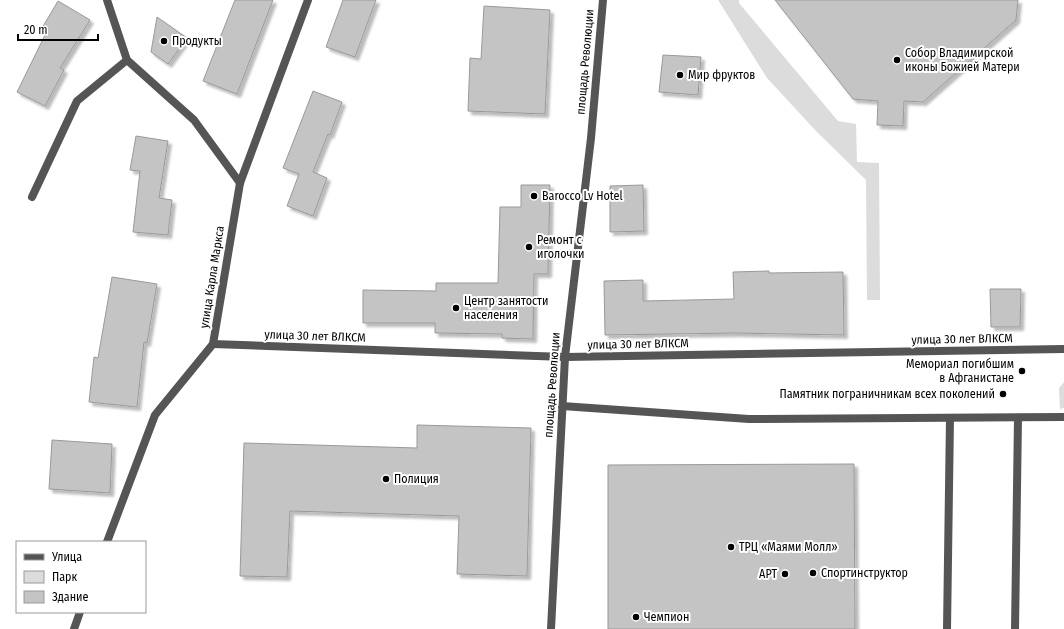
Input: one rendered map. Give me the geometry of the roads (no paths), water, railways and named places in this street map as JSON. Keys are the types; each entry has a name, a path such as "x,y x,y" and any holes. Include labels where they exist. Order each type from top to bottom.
{"street":[{"path":"107,0 126,60 194,120 240,183"},
{"name":"улица Карла Маркса","path":"107,541 155,415 213,344 240,183 308,0"},
{"name":"площадь Революции","path":"551,629 565,357 591,138 603,0"},
{"path":"32,197 77,101 126,60"},
{"name":"улица 30 лет ВЛКСМ","path":"213,344 565,357 1064,349"},
{"path":"562,406 749,419 1064,418"},
{"path":"947,629 950,418"},
{"path":"1015,629 1018,418"},
{"path":"74,629 80,613"}],"place":[{"name":"Продукты","path":"164,41"},
{"name":"Собор Владимирской иконы Божией Матери","path":"897,60"},
{"name":"Мир фруктов","path":"680,75"},
{"name":"Barocco Lv Hotel","path":"534,196"},
{"name":"Ремонт с иголочки","path":"529,247"},
{"name":"Центр занятости населения","path":"456,308"},
{"name":"Мемориал погибшим в Афганистане","path":"1022,371"},
{"name":"Памятник пограничникам всех поколений","path":"1003,394"},
{"name":"Полиция","path":"386,479"},
{"name":"ТРЦ «Маями Молл»","path":"731,547"},
{"name":"Спортинструктор","path":"813,573"},
{"name":"АРТ","path":"785,574"},
{"name":"Чемпион","path":"636,617"}]}
